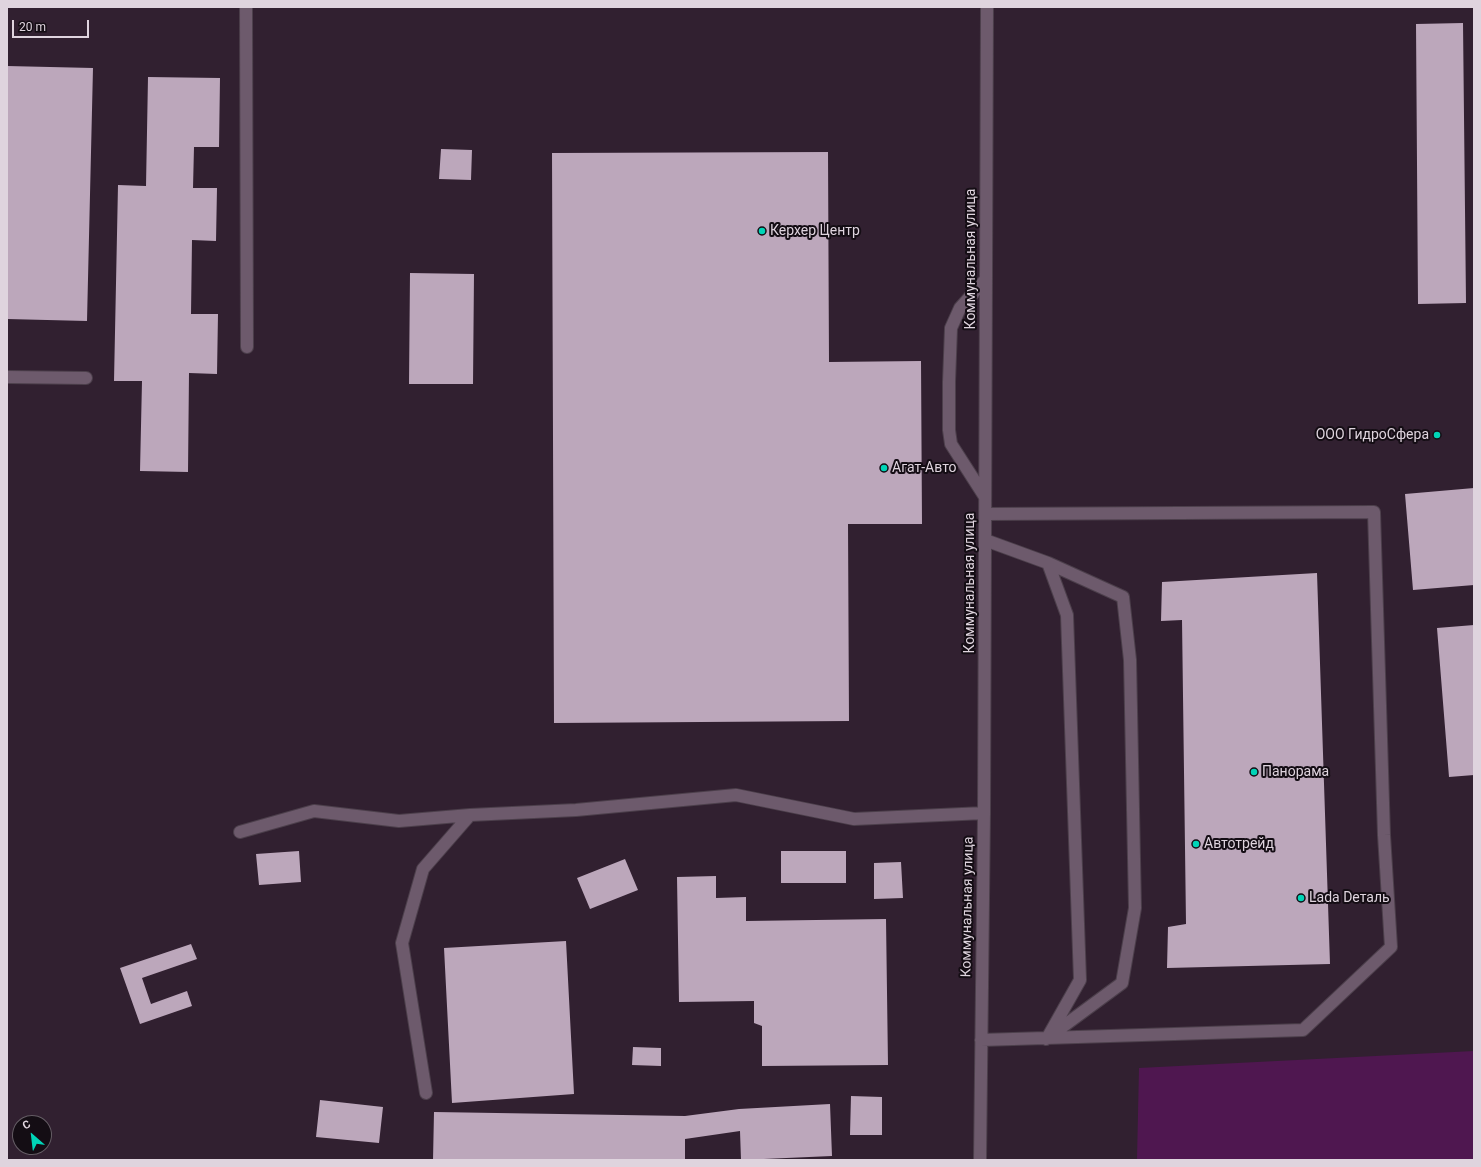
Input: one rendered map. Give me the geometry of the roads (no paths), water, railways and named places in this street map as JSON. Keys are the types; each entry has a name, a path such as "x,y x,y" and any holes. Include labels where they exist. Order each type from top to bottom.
{"street":[{"path":"246,7 247,346"},
{"name":"Коммунальная улица","path":"980,1160 984,813 987,7"},
{"path":"985,497 951,444 949,430 949,382 951,328 960,308 986,279"},
{"path":"7,377 86,378"},
{"path":"982,1040 1303,1030 1391,947 1384,836 1374,512 985,514"},
{"path":"985,540 1048,563 1123,597 1130,660 1135,908 1122,983 1046,1039"},
{"path":"1046,1039 1080,980 1067,615 1048,563"},
{"path":"240,832 314,811 399,821 470,815 576,810 736,795 854,819 984,813"},
{"path":"426,1093 402,943 423,869 470,815"}],"place":[{"name":"Керхер Центр","path":"762,231"},
{"name":"ООО ГидроСфера","path":"1437,435"},
{"name":"Агат-Авто","path":"884,468"},
{"name":"Панорама","path":"1254,772"},
{"name":"Автотрейд","path":"1196,844"},
{"name":"Lada Dеталь","path":"1301,898"}]}
